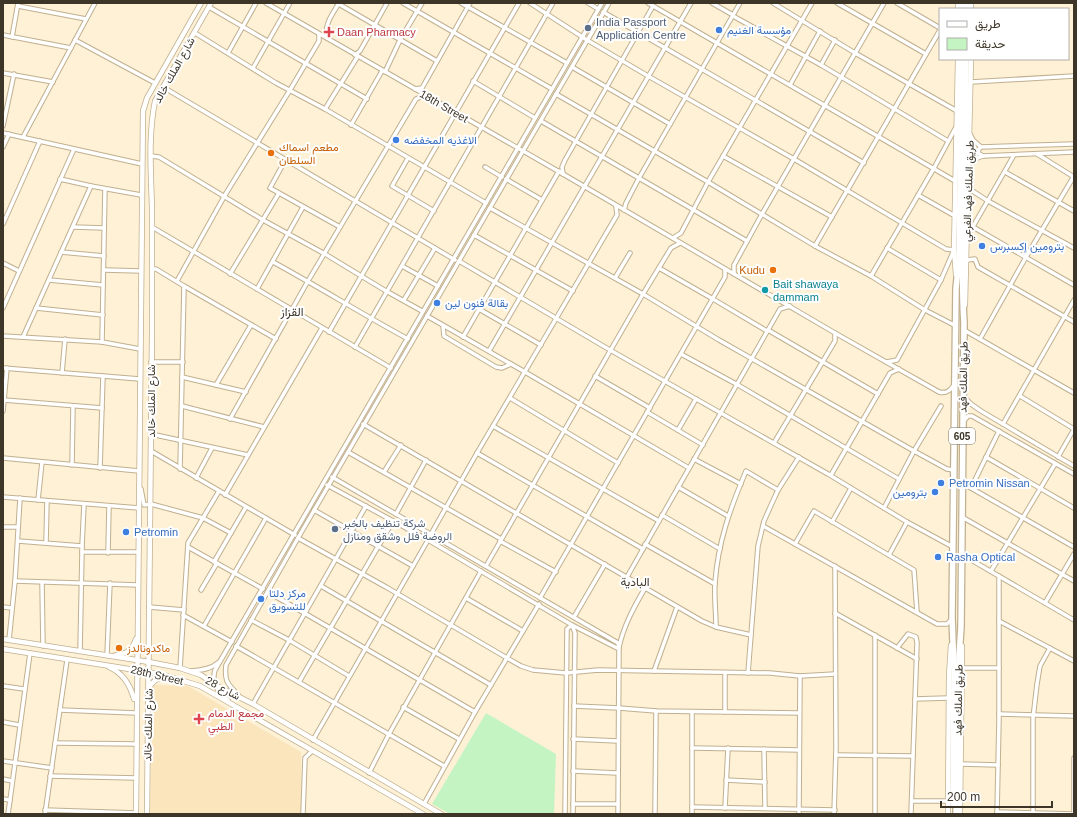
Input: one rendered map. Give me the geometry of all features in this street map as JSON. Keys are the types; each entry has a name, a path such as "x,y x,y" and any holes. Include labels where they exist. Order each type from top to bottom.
{"highway":[{"name":"طريق الملك فهد","path":"953,814 954,666 952,618 956,288 958,260 962,60"},
{"name":"طريق الملك فهد","path":"956,814 962,517 964,323 962,302 966,60"}],"main road":[{"name":"شارع الملك خالد","path":"136,813 136,670 143,111 154,83 201,3"},
{"name":"شارع الملك خالد","path":"147,814 152,362 151,156 153,112 155,101 210,5"},
{"name":"طريق الملك فهد الفرعي","path":"956,288 954,250 958,60"},
{"name":"طريق الملك فهد الفرعي","path":"964,323 970,161 971,60"},
{"path":"960,627 962,668 960,814"},
{"path":"108,656 121,655 129,651 134,645 137,636"},
{"path":"948,814 948,698 952,636"},
{"name":"شارع 28","path":"3,639 137,660 180,668 201,675 215,685 239,696 441,814"},
{"name":"28th Street","path":"3,649 148,672 200,686 420,813"},
{"path":"148,650 150,656 161,665"},
{"path":"104,664 116,670 126,680 129,684 136,706"},
{"path":"148,690 152,682 156,679 167,676"}],"street":[{"path":"23,137 95,3"},
{"path":"228,53 256,3"},
{"name":"18th Street","path":"266,3 899,370 942,393 950,390 955,382"},
{"path":"253,68 290,3"},
{"path":"327,38 325,30 326,25 338,3 438,61"},
{"path":"325,110 387,3"},
{"path":"403,3 552,89"},
{"path":"351,125 422,3"},
{"path":"461,3 469,5 505,28 567,63"},
{"path":"330,332 519,3"},
{"path":"530,3 587,40 648,76 794,159 946,249 954,250 941,280 897,360 887,362"},
{"path":"355,347 553,3"},
{"path":"588,3 598,9"},
{"path":"239,696 230,686 225,677 226,665 268,592 324,484 408,339 422,311 502,177 602,3"},
{"path":"235,706 222,695 215,685 213,677 215,670 296,536 329,486 609,3"},
{"path":"648,3 825,104 955,181"},
{"path":"489,351 690,3"},
{"path":"712,3 841,77 948,141"},
{"path":"624,210 639,178 740,3"},
{"path":"773,3 855,53 957,110"},
{"path":"673,238 681,233 708,182 812,3"},
{"path":"837,3 926,54"},
{"path":"734,274 734,265 747,241 884,3"},
{"path":"898,3 939,28"},
{"path":"12,37 18,5 86,19"},
{"path":"210,5 268,42 367,99"},
{"path":"415,89 422,88 469,5"},
{"path":"563,174 562,166 653,6"},
{"path":"603,12 864,163"},
{"path":"790,84 820,31"},
{"path":"815,246 939,31"},
{"path":"195,33 276,83 486,203"},
{"path":"177,281 225,195 319,41 319,34"},
{"path":"3,35 70,48"},
{"path":"75,40 154,83"},
{"path":"821,66 835,40"},
{"path":"572,66 670,124"},
{"path":"3,72 53,82"},
{"path":"3,126 14,74"},
{"path":"971,82 1074,76"},
{"path":"473,81 535,118"},
{"path":"163,87 454,259 456,263 453,272"},
{"path":"556,94 815,246 871,276 925,310 956,326"},
{"path":"230,419 308,281 416,99 425,95"},
{"path":"541,121 747,241"},
{"path":"871,276 957,126"},
{"path":"3,133 142,164"},
{"path":"3,147 9,134"},
{"path":"970,134 973,140 981,147 1074,144"},
{"path":"3,224 40,141"},
{"path":"981,147 978,153 983,156"},
{"path":"3,308 74,149"},
{"path":"970,161 983,156 1074,152"},
{"path":"980,339 1074,176 1036,154"},
{"path":"967,238 1014,155"},
{"path":"151,156 159,157 225,195 263,220 325,254 422,311"},
{"path":"724,156 832,217"},
{"path":"408,158 392,186 434,210"},
{"path":"485,167 502,177"},
{"path":"281,168 270,188 340,227"},
{"path":"463,337 558,171"},
{"path":"1005,172 1074,211"},
{"path":"60,179 142,195"},
{"path":"506,179 542,200"},
{"path":"23,337 91,186"},
{"path":"968,188 988,201 1074,248"},
{"path":"102,342 105,189"},
{"path":"230,274 279,193"},
{"path":"918,195 955,216"},
{"path":"431,534 477,453 618,215 616,206"},
{"path":"257,289 303,207"},
{"path":"490,208 589,263 752,359 914,451 946,468 954,470"},
{"path":"73,227 104,228"},
{"path":"152,227 391,368"},
{"path":"973,227 1074,285"},
{"path":"474,235 573,290"},
{"path":"486,566 643,294 672,248 680,242"},
{"path":"404,300 435,248"},
{"path":"887,248 941,280"},
{"path":"62,252 104,256"},
{"path":"615,278 630,252"},
{"path":"967,260 975,259 978,266 1074,322"},
{"path":"459,261 665,382 831,475 907,522 953,547"},
{"path":"273,262 408,339"},
{"path":"3,263 20,271"},
{"path":"402,266 438,286"},
{"path":"659,268 878,394"},
{"path":"152,269 156,269 276,339"},
{"path":"540,598 713,299 725,277 725,269"},
{"path":"104,270 141,271"},
{"path":"49,280 103,285"},
{"path":"180,469 184,286"},
{"path":"3,296 7,298"},
{"path":"1004,424 1074,300"},
{"path":"627,577 738,385 780,309 790,306"},
{"path":"36,308 103,315"},
{"path":"479,309 541,345"},
{"path":"427,316 689,468"},
{"path":"216,385 252,325"},
{"path":"444,326 444,336 496,367 502,368 511,364"},
{"path":"225,495 322,328"},
{"path":"964,330 1074,393"},
{"path":"774,444 835,341 835,333"},
{"path":"3,336 102,342 140,349"},
{"path":"62,373 65,340"},
{"path":"681,354 738,385 899,479"},
{"path":"152,362 183,362"},
{"path":"3,411 5,368 140,379"},
{"path":"831,475 890,373 899,370"},
{"path":"100,468 103,376"},
{"path":"595,376 703,445"},
{"path":"182,377 246,392"},
{"path":"963,396 981,411 1074,466"},
{"path":"1020,396 1074,429 1058,457"},
{"path":"510,398 618,462"},
{"path":"678,430 696,399"},
{"path":"4,400 102,408"},
{"path":"72,465 73,406"},
{"path":"182,406 264,427"},
{"path":"884,508 914,451 941,406"},
{"path":"977,418 975,414 976,411 981,411"},
{"path":"962,426 968,416 977,418 1074,474"},
{"path":"360,422 702,621 716,627 751,636"},
{"path":"493,426 659,521"},
{"path":"971,488 999,431"},
{"path":"151,434 248,455"},
{"path":"385,472 401,446"},
{"path":"196,478 212,448"},
{"path":"151,451 450,626 522,666 533,670 566,673 574,671 654,671 725,672 800,676 835,674"},
{"path":"348,452 556,572"},
{"path":"477,453 643,549"},
{"path":"139,456 142,464 141,491 144,504 151,504 203,518 231,533"},
{"path":"748,673 758,546 763,526 778,490 799,457"},
{"path":"986,457 1074,508"},
{"path":"3,458 139,471"},
{"path":"694,459 741,484"},
{"path":"396,514 426,460"},
{"path":"38,500 42,462"},
{"path":"991,571 1055,464"},
{"path":"716,627 715,584 720,549 728,516 746,471 778,490"},
{"path":"329,475 618,643 619,647"},
{"path":"324,484 428,540 539,604 572,625 617,648 619,647"},
{"path":"962,487 967,486 971,488 1074,547"},
{"path":"678,487 728,516"},
{"path":"832,522 851,488"},
{"path":"180,668 188,543 218,491"},
{"path":"3,497 138,508"},
{"path":"9,640 15,581 20,498"},
{"path":"46,543 47,501"},
{"path":"80,651 84,504"},
{"path":"108,553 109,506"},
{"path":"252,704 366,506"},
{"path":"201,590 246,507"},
{"path":"314,510 413,566"},
{"path":"795,544 814,512 832,522 914,570 917,612"},
{"path":"662,515 720,549"},
{"path":"962,517 1074,581"},
{"path":"204,626 266,518"},
{"path":"299,682 393,521"},
{"path":"889,555 907,522"},
{"path":"763,526 937,624 947,624 952,618"},
{"path":"3,527 18,528"},
{"path":"313,740 428,540"},
{"path":"18,541 82,546"},
{"path":"645,544 715,584"},
{"path":"188,547 263,590"},
{"path":"82,552 138,552"},
{"path":"961,554 1074,620"},
{"path":"1045,603 1074,554"},
{"path":"574,617 605,564"},
{"path":"692,807 799,809 834,812 836,755 835,566"},
{"path":"369,773 388,734 481,571"},
{"path":"999,576 997,813 1074,814 1074,758"},
{"path":"15,581 138,585"},
{"path":"42,583 43,646"},
{"path":"108,656 110,583"},
{"path":"321,586 346,602 382,621 491,685"},
{"path":"618,814 617,772 619,647 622,635 632,611 645,588"},
{"path":"268,592 475,712"},
{"path":"466,598 523,631"},
{"path":"424,804 475,712 539,604"},
{"path":"3,607 12,608"},
{"path":"149,607 184,610"},
{"path":"654,671 677,607"},
{"path":"835,613 917,659"},
{"path":"183,615 232,642"},
{"path":"251,620 289,640 350,676"},
{"path":"999,621 1074,661"},
{"path":"572,625 575,633 573,814"},
{"path":"565,814 567,629 572,625"},
{"path":"898,648 908,634 916,636 917,659 911,814"},
{"path":"875,635 875,814"},
{"path":"236,646 444,766"},
{"path":"1033,813 1034,715 1037,684 1040,666 1050,648"},
{"path":"8,814 30,653"},
{"path":"189,671 213,667 222,658"},
{"path":"67,660 45,812 136,813"},
{"path":"962,668 999,668"},
{"path":"725,672 726,712"},
{"path":"799,814 800,676"},
{"path":"3,686 24,689"},
{"path":"915,700 948,698"},
{"path":"574,706 656,711 799,713"},
{"path":"404,707 460,740"},
{"path":"60,710 136,713"},
{"path":"655,814 656,711"},
{"path":"692,712 692,814"},
{"path":"999,714 1074,716"},
{"path":"3,722 19,725"},
{"path":"573,739 618,741"},
{"path":"55,743 136,744"},
{"path":"692,748 799,750"},
{"path":"725,808 728,748"},
{"path":"764,749 766,808"},
{"path":"303,814 305,758 312,751"},
{"path":"836,755 913,756"},
{"path":"3,761 52,768"},
{"path":"961,764 998,765"},
{"path":"573,772 617,772"},
{"path":"50,776 136,778"},
{"path":"3,779 12,781"},
{"path":"726,780 765,782"},
{"path":"3,799 10,800"},
{"path":"912,800 948,801"},
{"path":"573,804 618,804"}],"shaded area":[{"name":"مجمع الدمام الطبي","path":"153,685 188,686 301,752 301,814 150,814"}],"green space":[{"path":"486,713 556,754 554,814 450,814 432,804"}],"place":[{"name":"India Passport Application Centre","path":"588,28"},
{"name":"مؤسسة الغنيم","path":"719,30"},
{"name":"Daan Pharmacy","path":"329,32"},
{"name":"الاغذيه المخفضه","path":"396,140"},
{"name":"مطعم اسماك السلطان","path":"271,153"},
{"name":"بترومين إكسبرس","path":"982,246"},
{"name":"Kudu","path":"773,270"},
{"name":"Bait shawaya dammam","path":"765,290"},
{"name":"بقالة فنون لين","path":"437,303"},
{"name":"Petromin Nissan","path":"941,483"},
{"name":"بترومين","path":"935,492"},
{"name":"شركة تنظيف بالخبر الروضة فلل وشقق ومنازل","path":"335,529"},
{"name":"Petromin","path":"126,532"},
{"name":"Rasha Optical","path":"938,557"},
{"name":"مركز دلتا للتسويق","path":"261,599"},
{"name":"ماكدونالدز","path":"119,648"},
{"name":"مجمع الدمام الطبي","path":"199,719"}],"district":[{"name":"القزاز","path":"292,312"},
{"name":"البادية","path":"635,582"}]}
